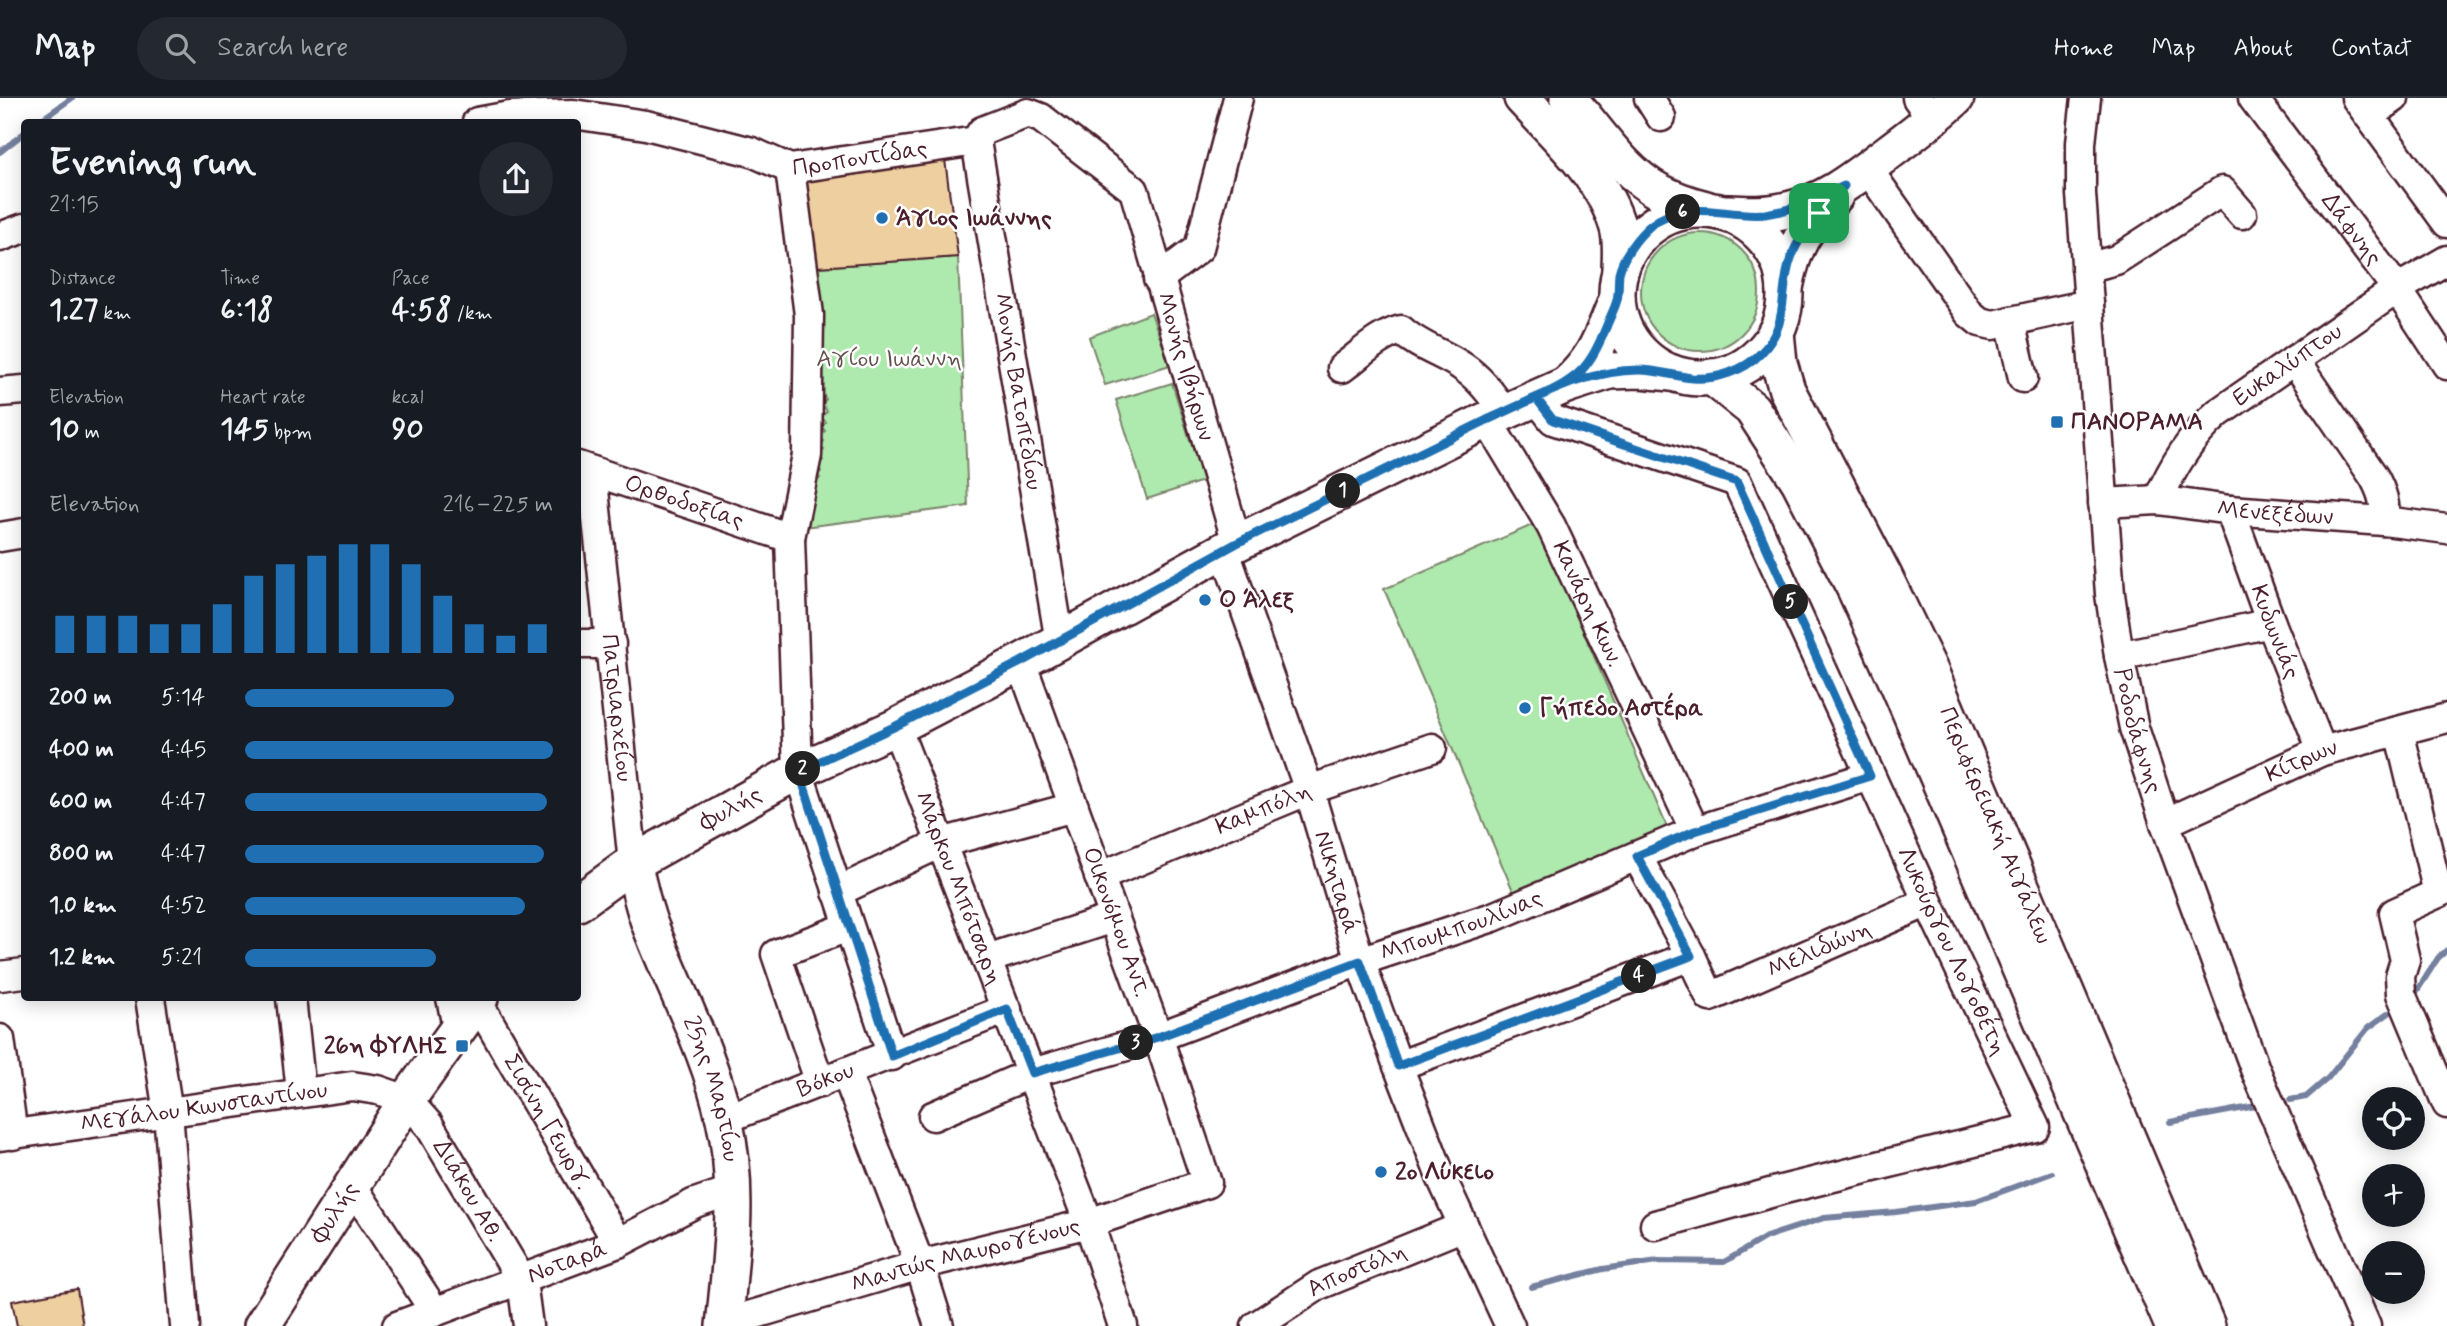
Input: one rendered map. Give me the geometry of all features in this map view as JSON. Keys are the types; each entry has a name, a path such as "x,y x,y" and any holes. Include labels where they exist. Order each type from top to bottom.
{"main road":[{"path":"1522,98 1575,122 1657,191 1750,225 1768,242 1780,264 1785,288"},
{"path":"1575,122 1591,176 1607,202 1618,228 1621,249 1618,286 1626,331 1644,356 1672,373 1692,378 1712,377 1738,370 1760,354 1776,332 1784,311 1790,259 1803,233 1856,177 1935,105"},
{"path":"1618,286 1632,245 1652,225 1678,212 1762,214 1789,210 1813,202 1856,177"},
{"name":"Φυλής","path":"1551,391 1585,367 1598,348 1618,286"},
{"name":"Περιφερειακή Αιγάλεω","path":"1776,332 1779,363 1787,390 1883,574 1930,671 2207,1326"},
{"name":"Φυλής","path":"581,901 633,863 799,771 896,726 1060,642 1230,546 1496,416 1551,391 1610,372 1640,370 1672,373"},
{"name":"Περιφερειακή Αιγάλεω","path":"1712,377 1752,409 1774,439 1800,481 1855,589 2173,1326"},
{"name":"25ης Μαρτίου","path":"633,863 650,926 715,1080 725,1119 732,1159 733,1190 725,1325"},
{"name":"Φυλής","path":"262,1326 466,1006"}],"street":[{"path":"1158,279 1199,248 1238,98"},
{"name":"Ροδοδάφνης","path":"2085,98 2081,166 2103,503 2119,656 2134,727 2165,823 2255,1069 2366,1326"},
{"name":"Δάφνης","path":"2253,98 2397,289 2447,365"},
{"path":"2394,98 2362,107 2447,223"},
{"name":"Προποντίδας","path":"511,119 573,114 646,125 752,152 790,169 976,141 982,131 1028,113 1041,118 1134,190"},
{"name":"Μονής Βατοπεδίου","path":"976,141 1060,642"},
{"path":"790,169 809,316 807,455 790,538 799,771 836,892 892,1056"},
{"path":"1856,177 1969,313 1980,322 1993,325 2089,304"},
{"name":"Μονής Ιβήρων","path":"1134,190 1230,546"},
{"path":"2086,268 2116,260 2222,191 2242,214"},
{"path":"0,237 21,229"},
{"name":"Ευκαλύπτου","path":"2158,500 2170,473 2199,430 2218,413 2397,289 2447,260"},
{"path":"2010,321 2023,378"},
{"name":"Κανάρη Κων.","path":"1342,368 1373,343 1401,330 1411,339 1462,366 1478,378 1494,396 1496,416 1695,831"},
{"path":"2294,360 2374,477 2383,494 2385,521"},
{"path":"0,392 21,390"},
{"name":"Λυκούργου Λογοθέτη","path":"1551,391 1553,420 1737,482 1928,902 2035,1126 1781,1190 1655,1225"},
{"name":"Ορθοδοξίας","path":"585,468 790,538"},
{"name":"Πατριαρχείου","path":"585,468 611,644 633,863"},
{"name":"Μενεξέδων","path":"2103,503 2158,500 2230,510 2385,521 2447,529"},
{"name":"Κυδωνιάς","path":"2230,510 2271,624 2322,751"},
{"path":"0,537 21,534"},
{"name":"Νικηταρά","path":"1230,546 1309,790 1360,961 1441,1178 1510,1326"},
{"path":"2119,656 2271,624"},
{"path":"581,644 611,644"},
{"name":"Οικονόμου Αντ.","path":"1021,662 1158,1037 1207,1183"},
{"name":"Κίτρων","path":"2165,823 2322,751 2447,718"},
{"name":"Μάρκου Μπότσαρη","path":"896,726 1089,1223 1123,1326"},
{"path":"2399,731 2442,891 2394,913 2404,960 2400,976 2401,994 2447,1104"},
{"name":"Καμπόλη","path":"1099,877 1309,790 1432,748"},
{"name":"Μπουμπουλίνας","path":"933,1115 1032,1073 1158,1037 1360,961 1493,917 1695,831 1870,776"},
{"path":"836,892 941,843 1074,807"},
{"path":"1398,1066 1691,956 1637,856"},
{"name":"Μελιδώνη","path":"1691,956 1710,998 1928,902"},
{"path":"987,959 1114,918"},
{"path":"820,1083 776,954 848,927"},
{"path":"0,976 21,973"},
{"path":"150,1001 168,1112 185,1326"},
{"path":"290,1001 302,1092"},
{"name":"Σισίνη Γεωργ.","path":"466,1006 618,1243"},
{"name":"Βόκου","path":"725,1119 1007,1009"},
{"path":"0,1040 6,1136"},
{"path":"846,1073 920,1265 939,1326"},
{"name":"Μεγάλου Κωνσταντίνου","path":"6,1136 352,1086 378,1090 407,1100"},
{"name":"Διάκου Αθ.","path":"407,1100 429,1125 522,1281 528,1326"},
{"name":"Μαντώς Μαυρογένους","path":"725,1325 920,1265 1089,1223 1207,1183"},
{"path":"353,1187 435,1312"},
{"name":"Νοταρά","path":"397,1326 618,1243 695,1203 733,1190"},
{"name":"Αποστόλη","path":"1256,1326 1319,1284 1464,1226"}],"green space":[{"path":"1700,233 1723,237 1742,250 1755,269 1759,292 1755,315 1742,334 1723,347 1700,351 1677,347 1658,334 1645,315 1641,292 1645,269 1658,250 1677,237"},
{"name":"Αγίου Ιωάννη","path":"958,257 968,506 804,527 807,494 820,478 818,476 821,471 818,467 823,460 819,456 824,450 820,447 824,441 820,436 825,431 822,427 826,422 821,417 827,411 822,405 826,399 822,394 814,401 818,267"},
{"path":"1151,313 1170,365 1105,385 1089,337"},
{"path":"1172,383 1203,481 1147,499 1116,400"},
{"name":"Γήπεδο Αστέρα","path":"1537,523 1667,827 1514,893 1384,589"}],"building":[{"name":"Άγιος Ιωάννης","path":"944,152 958,257 818,267 804,180"},
{"path":"77,1289 83,1326 17,1326 12,1301"}],"waterway":[{"path":"42,119 72,98"},
{"path":"0,152 21,135"},
{"path":"2410,998 2438,958 2447,950"},
{"path":"2290,1100 2306,1097 2328,1078 2368,1028 2389,1013"},
{"path":"2170,1122 2261,1105"},
{"path":"1531,1287 1603,1269 1658,1261 1724,1262 1766,1237 1824,1218 1976,1201 2052,1173"}],"place":[{"name":"Άγιος Ιωάννης","path":"882,218"},
{"name":"ΠΑΝΟΡΑΜΑ","path":"2057,422"},
{"name":"Ο Άλεξ","path":"1205,600"},
{"name":"Γήπεδο Αστέρα","path":"1525,708"},
{"name":"26η ΦΥΛΗΣ","path":"462,1046"},
{"name":"2ο Λύκειο","path":"1381,1172"}],"route":[{"path":"1819,213 1803,233 1790,259 1784,311 1776,332 1760,354 1738,370 1712,377 1692,378 1640,370 1610,372 1566,385 1536,398 1504,413 1487,420 1237,543 1060,642 896,726 799,771 836,892 892,1056 1007,1009 1032,1073 1158,1037 1360,961 1398,1066 1691,956 1637,856 1695,831 1870,776 1737,482 1553,420 1536,398 1566,385 1585,367 1598,348 1617,300 1620,271 1632,245 1652,225 1678,212 1706,209 1728,214 1762,214 1789,210 1813,202 1844,186 1819,213"}]}
